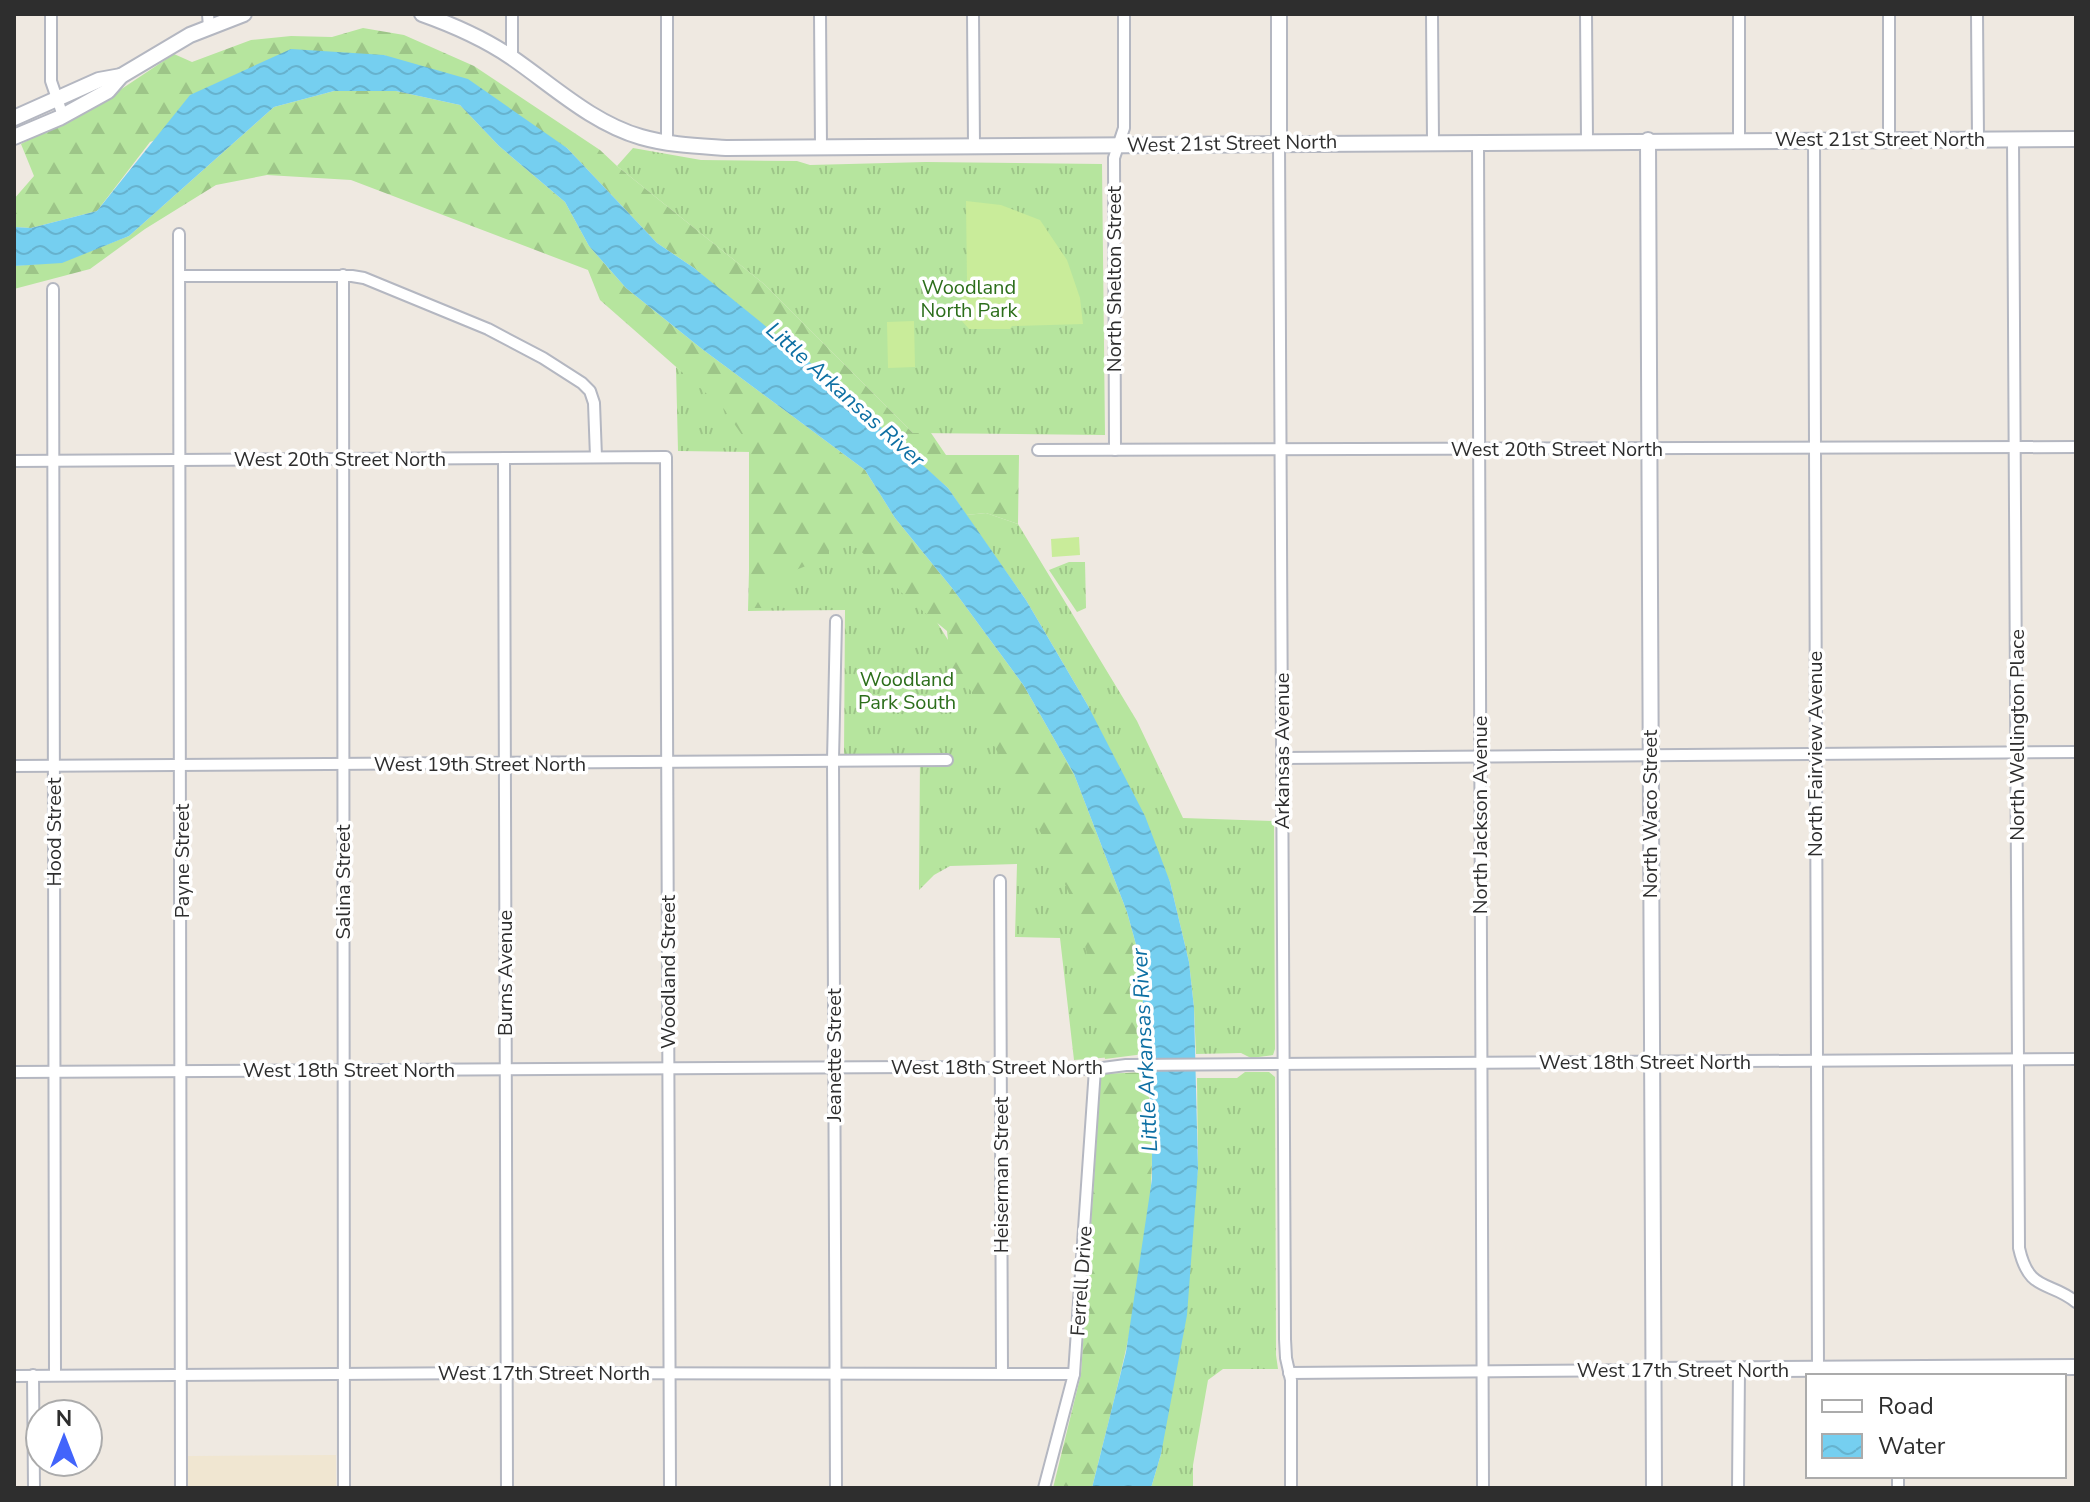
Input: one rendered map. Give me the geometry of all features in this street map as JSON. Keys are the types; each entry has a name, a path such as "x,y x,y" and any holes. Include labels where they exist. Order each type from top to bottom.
{"main road":[{"path":"14,137 63,116 108,91 121,76 209,21 244,14"},
{"name":"West 21st Street North","path":"422,14 455,26 512,57 579,107 610,125 641,137 726,148 2076,139"},
{"name":"Arkansas Avenue","path":"1279,14 1279,143"},
{"path":"14,118 99,80 121,76"},
{"name":"North Waco Street","path":"1648,140 1654,1488"},
{"name":"West 17th Street North","path":"1654,1370 1897,1372 2076,1367"}],"street":[{"path":"51,14 51,81 63,116"},
{"path":"512,14 512,57"},
{"path":"667,14 667,142"},
{"path":"820,14 821,147"},
{"path":"973,14 974,146"},
{"name":"North Shelton Street","path":"1115,450 1114,158 1124,128 1124,14"},
{"path":"1432,14 1433,142"},
{"path":"1586,14 1587,141"},
{"path":"1739,14 1739,140"},
{"path":"1889,14 1889,139"},
{"path":"1977,14 1978,139"},
{"name":"North Fairview Avenue","path":"1814,139 1818,1369"},
{"name":"North Wellington Place","path":"2013,139 2019,1248 2022,1263 2039,1284 2076,1302"},
{"name":"North Jackson Avenue","path":"1478,142 1483,1488"},
{"name":"Arkansas Avenue","path":"1279,143 1285,1339 1289,1373 1291,1488"},
{"name":"Payne Street","path":"179,234 181,1488"},
{"path":"180,276 343,275 364,278 488,329 543,358 590,391 594,403 596,457"},
{"name":"Salina Street","path":"343,275 344,1488"},
{"name":"Hood Street","path":"53,289 55,1375"},
{"name":"West 20th Street North","path":"1038,450 2076,447"},
{"name":"West 20th Street North","path":"14,461 666,457"},
{"name":"Woodland Street","path":"666,457 670,1488"},
{"name":"Burns Avenue","path":"504,458 507,1488"},
{"name":"Jeanette Street","path":"836,621 833,760 836,1488"},
{"path":"1282,758 2076,752"},
{"name":"West 19th Street North","path":"14,766 947,760"},
{"name":"Heiserman Street","path":"1000,881 1002,1373"},
{"name":"West 18th Street North","path":"14,1072 1095,1069 1126,1065 2076,1059"},
{"name":"Ferrell Drive","path":"1044,1488 1074,1374 1095,1069"},
{"path":"1738,1488 1739,1369"},
{"name":"West 17th Street North","path":"1289,1373 1654,1370"},
{"name":"West 17th Street North","path":"14,1376 1074,1374"},
{"path":"33,1375 34,1488"}],"shaded area":[{"path":"336,1455 336,1488 188,1488 188,1456"}],"green space":[{"path":"363,28 404,35 474,66 600,150 764,284 913,433 931,433 946,455 1019,455 1018,524 986,513 966,515 948,488 694,268 657,243 567,148 384,55 150,142 97,211 31,228 14,227 14,199 34,176 21,144 108,98 174,54 192,62 251,40 291,36 332,37"},
{"path":"334,91 396,91 460,105 499,146 565,202 589,246 626,288 702,349 865,470 895,518 952,588 1024,686 1074,774 1127,912 1142,966 1144,1054 1105,1059 1101,1006 1074,905 1052,854 991,740 971,691 951,669 947,631 907,598 845,535 829,538 829,557 770,580 768,608 749,608 749,445 724,409 600,300 588,270 351,180 267,175 216,185 145,229 90,269 14,289 14,266 62,262 129,236 274,107"},
{"name":"Woodland North Park","path":"633,148 701,160 797,161 810,165 926,162 1102,164 1105,435 913,433 764,284 617,166"},
{"path":"966,201 1001,205 1040,220 1067,260 1080,298 1083,324 969,329 962,321 962,288 967,282"},
{"path":"914,321 915,367 888,368 887,322"},
{"name":"Woodland Park South","path":"676,367 805,464 912,582 976,685 1077,883 1113,1057 1074,1060 1060,938 1015,937 1017,864 950,866 934,875 919,890 920,755 844,755 845,610 748,611 752,452 678,451"},
{"path":"986,513 1018,524 1137,721 1183,818 1274,821 1273,1055 1251,1058 1241,1053 1196,1054 1189,962 1170,882 1087,704 1026,600 966,515"},
{"path":"1079,537 1080,555 1052,557 1051,539"},
{"path":"1069,562 1085,562 1086,608 1077,612 1049,570"},
{"path":"1146,1072 1151,1124 1151,1176 1140,1282 1129,1334 1092,1488 1053,1488 1081,1374 1101,1074"},
{"path":"1245,1072 1269,1072 1275,1077 1278,1369 1223,1369 1208,1380 1193,1465 1193,1488 1151,1488 1161,1454 1198,1169 1197,1078 1237,1078"}],"water":[{"name":"Little Arkansas River","path":"291,49 384,55 468,79 567,148 657,243 694,268 805,358 948,488 1026,600 1087,704 1145,816 1170,882 1189,962 1194,1008 1198,1169 1187,1315 1161,1454 1151,1488 1092,1488 1126,1352 1152,1179 1152,1112 1144,1054 1142,966 1127,912 1074,774 1024,686 952,588 895,518 865,470 702,349 626,288 589,246 565,202 499,146 460,105 396,91 334,91 274,107 129,236 62,263 14,266 14,227 31,228 97,211 190,95"}]}
